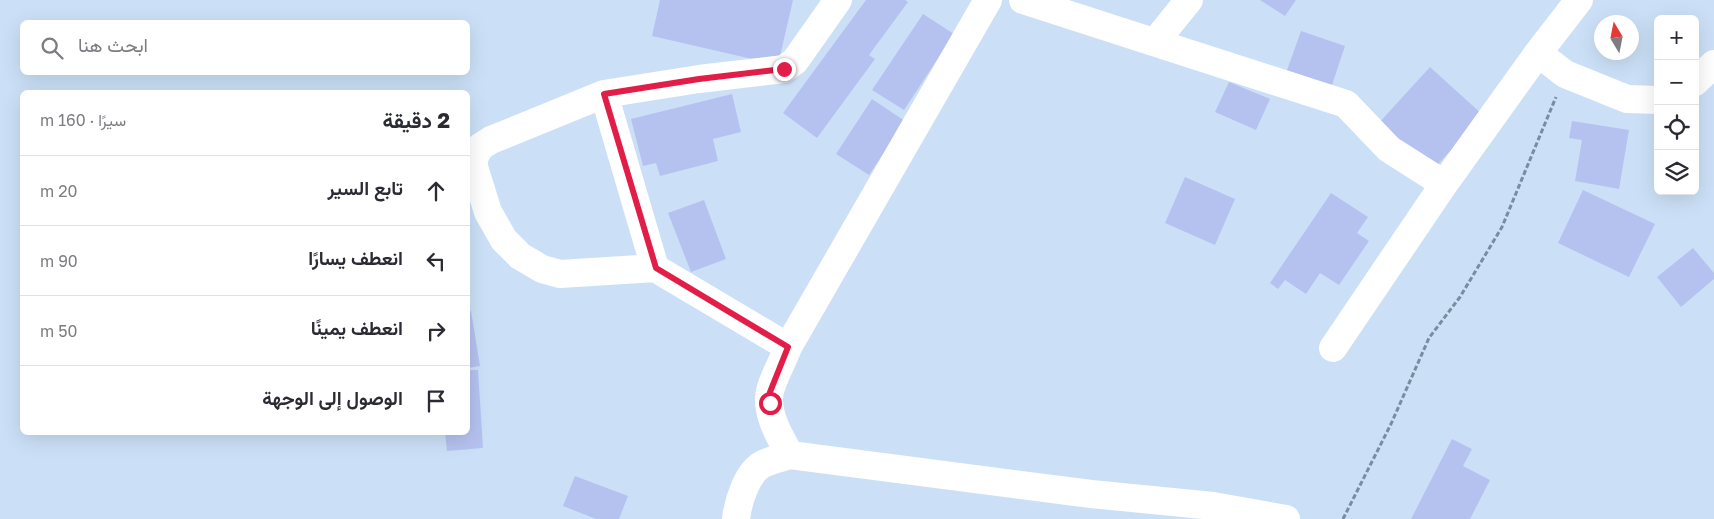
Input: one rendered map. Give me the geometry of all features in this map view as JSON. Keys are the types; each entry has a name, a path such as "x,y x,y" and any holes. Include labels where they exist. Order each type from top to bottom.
{"street":[{"path":"788,347 656,268 560,274 542,269 520,256 504,240 488,212 474,167 474,158 480,147 491,140 604,94 699,79 784,69 795,61 838,0"},
{"path":"790,455 777,431 770,403 770,392 788,347 988,0"},
{"path":"1023,0 1346,104 1389,149 1444,184"},
{"path":"1155,42 1189,0"},
{"path":"1333,348 1444,184 1578,0"},
{"path":"1538,53 1565,74 1627,99 1654,100"},
{"path":"1699,78 1714,64"},
{"path":"604,94 656,268"},
{"path":"736,519 737,508 749,480 762,464 790,455 1091,494 1212,506 1286,519"}],"path":[{"path":"1343,519 1391,424 1429,338 1460,297 1502,227 1565,74"}],"building":[{"path":"660,0 793,0 778,65 652,36"},
{"path":"866,0 905,0 908,2 869,55 875,59 817,138 783,113"},
{"path":"1260,0 1296,0 1285,16"},
{"path":"923,14 954,34 904,110 872,90"},
{"path":"1301,31 1345,46 1331,88 1286,73"},
{"path":"1430,67 1483,115 1430,173 1377,125"},
{"path":"1229,82 1270,99 1256,130 1215,112"},
{"path":"732,94 741,132 713,139 718,161 660,176 656,163 643,166 631,119"},
{"path":"872,99 905,121 869,175 836,154"},
{"path":"1572,121 1629,130 1619,189 1575,181 1582,140 1569,138"},
{"path":"1185,177 1235,199 1215,245 1165,223"},
{"path":"1583,190 1655,224 1629,277 1558,243"},
{"path":"1331,193 1368,217 1357,233 1369,241 1339,285 1320,273 1306,294 1285,280 1278,289 1270,283"},
{"path":"704,200 726,259 691,272 668,213"},
{"path":"1693,248 1714,273 1714,279 1681,307 1657,277"},
{"path":"470,311 480,366 470,368"},
{"path":"470,370 478,370 483,448 447,451 445,435 470,435"},
{"path":"1452,439 1472,449 1463,466 1490,480 1470,519 1411,519"},
{"path":"575,476 628,496 619,519 596,519 563,506"}],"route":[{"path":"770,403 770,392 788,347 656,268 604,94 699,79 784,69"}]}
